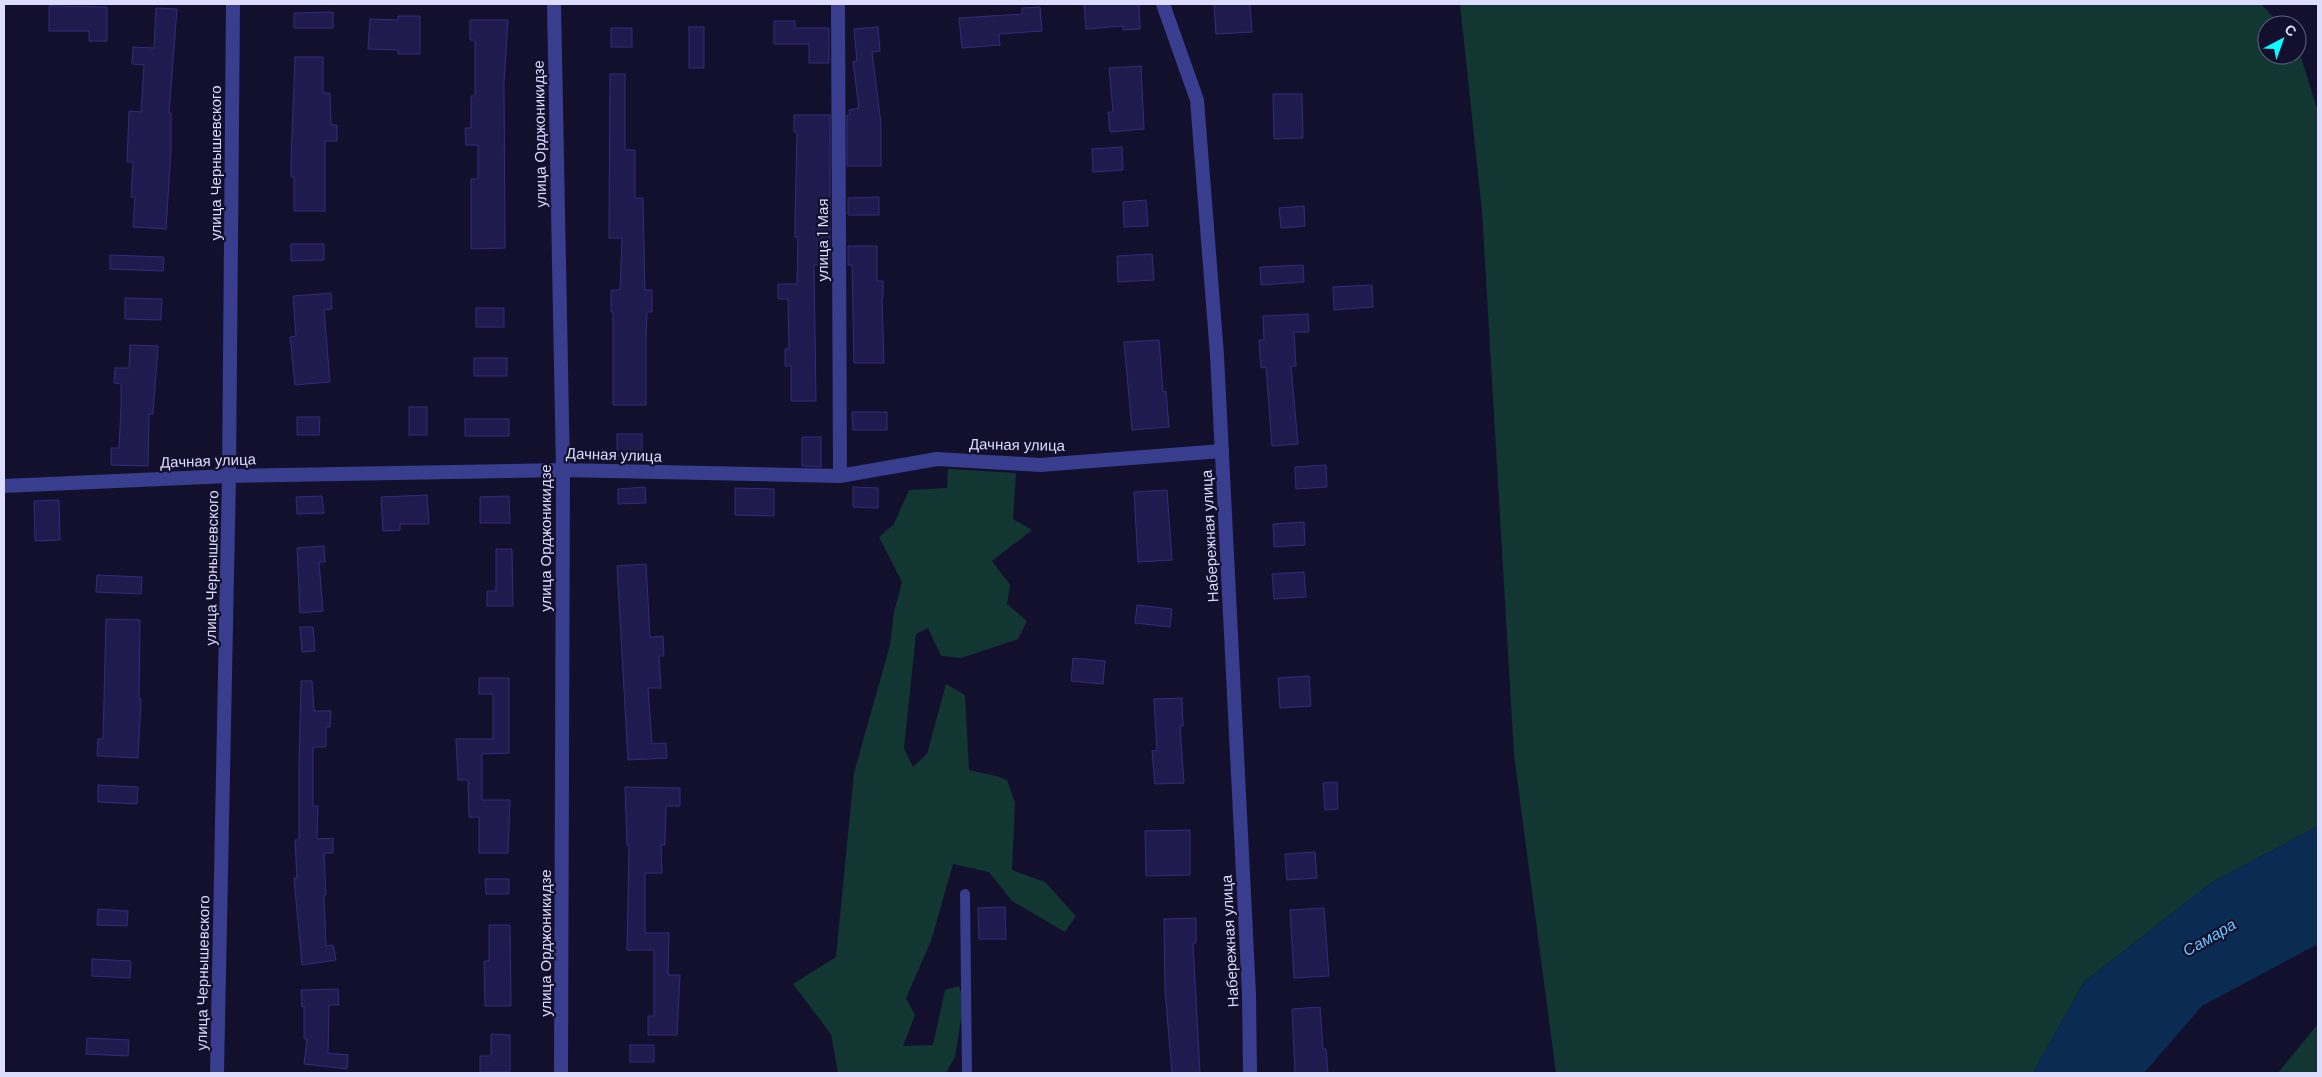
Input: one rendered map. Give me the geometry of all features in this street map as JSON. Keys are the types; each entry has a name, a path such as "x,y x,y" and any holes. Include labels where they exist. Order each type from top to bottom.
{"street":[{"name":"улица Чернышевского","path":"217,1073 229,476 233,4"},
{"name":"улица Орджоникидзе","path":"554,4 563,470 562,1073"},
{"name":"улица 1 Мая","path":"838,4 840,476"},
{"name":"Набережная улица","path":"1163,4 1197,100 1217,355 1249,994 1250,1073"},
{"name":"Дачная улица","path":"4,486 229,476 563,470 840,476 937,459 1040,465 1222,451"}],"lane":[{"path":"965,894 967,1073"}],"green space":[{"path":"1460,4 2261,4 2271,15 2257,15 2257,65 2303,65 2318,112 2318,826 2211,883 2084,982 2033,1073 1556,1073 1514,755 1482,211"},
{"path":"948,469 1016,473 1013,519 1032,530 992,561 1010,585 1007,604 1027,621 1018,639 961,658 941,656 928,628 916,634 904,748 913,767 927,754 946,684 965,695 969,770 1007,780 1015,803 1012,870 1045,882 1076,916 1065,932 1012,901 989,872 953,864 931,941 906,998 915,1015 903,1046 933,1045 945,990 959,986 964,1000 955,1057 946,1073 838,1073 831,1034 793,984 836,957 854,773 890,645 894,612 902,582 879,537 894,524 909,490 947,488"},
{"path":"2318,1024 2318,1073 2278,1073"}],"water":[{"name":"Самара","path":"2318,826 2318,944 2202,1006 2144,1073 2033,1073 2084,982 2211,883"}],"building":[{"path":"1084,4 1139,4 1140,29 1123,30 1123,26 1086,29"},
{"path":"1214,4 1250,4 1252,32 1216,34"},
{"path":"49,6 107,7 107,41 89,41 89,31 49,31"},
{"path":"1040,7 1042,31 999,34 1000,45 962,48 959,18 1022,14 1022,8"},
{"path":"156,8 177,9 169,113 171,113 171,150 166,229 133,227 135,197 131,197 133,162 127,162 129,111 141,112 144,65 132,64 133,47 154,48"},
{"path":"333,12 333,28 294,28 294,13"},
{"path":"398,16 420,16 420,54 398,54 398,50 368,49 370,19 398,20"},
{"path":"470,20 508,20 504,82 505,248 471,249 471,179 478,179 478,145 466,145 465,128 471,128 471,96 475,96 475,40 470,40"},
{"path":"774,21 795,21 795,28 829,28 829,63 809,63 809,44 774,44"},
{"path":"689,27 704,27 704,68 689,68"},
{"path":"878,27 880,51 872,52 881,124 881,166 847,166 847,115 850,115 849,110 859,108 853,62 857,61 854,29"},
{"path":"611,28 632,28 632,47 611,47"},
{"path":"295,57 323,57 323,93 330,93 331,125 337,125 337,141 325,141 325,211 294,211 294,177 291,177 291,160"},
{"path":"1141,66 1144,129 1110,132 1108,112 1113,112 1109,68"},
{"path":"610,74 625,74 625,150 635,150 635,198 643,198 645,290 652,290 652,312 647,312 646,405 613,405 613,312 611,312 611,290 620,290 622,238 609,238"},
{"path":"1273,94 1302,94 1303,138 1274,139"},
{"path":"794,115 830,115 830,265 814,265 816,401 791,401 791,366 785,366 785,349 789,349 788,299 778,299 778,284 797,284 798,237 795,237 795,219 797,132 794,132"},
{"path":"1122,147 1123,170 1093,172 1092,149"},
{"path":"879,197 879,215 848,215 848,198"},
{"path":"1146,200 1148,226 1124,227 1123,202"},
{"path":"1304,206 1305,226 1281,228 1279,208"},
{"path":"291,244 324,244 324,260 291,261"},
{"path":"848,246 877,246 877,281 883,281 884,363 854,363 852,265 848,265"},
{"path":"1152,254 1154,280 1118,282 1117,256"},
{"path":"110,255 164,257 163,271 110,269"},
{"path":"1303,265 1304,282 1261,285 1260,267"},
{"path":"1372,285 1373,307 1334,310 1333,287"},
{"path":"331,293 332,309 324,310 330,382 295,385 290,337 296,336 293,296"},
{"path":"125,298 162,299 161,320 125,319"},
{"path":"476,308 504,308 504,327 476,327"},
{"path":"1308,314 1309,332 1294,332 1296,366 1291,366 1298,444 1272,446 1266,367 1261,368 1259,340 1264,340 1263,316"},
{"path":"1159,340 1163,392 1166,391 1169,427 1132,430 1124,342"},
{"path":"130,345 158,346 153,414 149,414 148,466 111,465 111,448 119,448 121,407 121,384 114,383 115,368 129,368"},
{"path":"474,358 507,358 507,376 474,376"},
{"path":"409,407 427,407 427,435 409,435"},
{"path":"852,412 887,412 887,430 853,430"},
{"path":"297,417 320,417 319,435 297,435"},
{"path":"465,419 509,419 509,436 465,436"},
{"path":"617,434 642,434 642,456 617,456"},
{"path":"802,437 821,437 821,467 802,466"},
{"path":"1326,465 1327,487 1296,489 1295,467"},
{"path":"645,487 646,503 618,504 618,489"},
{"path":"853,487 878,488 878,508 853,507"},
{"path":"735,488 774,489 774,516 735,515"},
{"path":"1167,490 1172,560 1138,562 1134,492"},
{"path":"427,495 429,524 400,524 400,530 383,531 381,497"},
{"path":"322,496 324,513 297,514 296,497"},
{"path":"509,496 510,523 480,523 480,497"},
{"path":"59,500 60,540 35,541 34,501"},
{"path":"1304,522 1305,545 1274,547 1273,524"},
{"path":"324,546 325,562 319,562 323,611 300,613 297,548"},
{"path":"496,549 512,549 513,606 487,606 487,591 496,591"},
{"path":"646,564 650,637 663,636 664,656 659,656 661,688 648,688 652,744 666,743 667,758 628,760 617,566"},
{"path":"1304,572 1306,597 1274,599 1272,574"},
{"path":"97,575 142,577 141,594 96,592"},
{"path":"1137,605 1172,609 1170,627 1135,623"},
{"path":"106,619 140,620 139,699 141,699 138,758 97,756 98,739 103,739"},
{"path":"300,627 313,627 315,651 302,652"},
{"path":"1073,658 1105,661 1103,684 1071,681"},
{"path":"1309,676 1311,706 1280,708 1278,678"},
{"path":"479,678 509,678 509,753 482,754 482,800 510,800 508,853 479,853 479,817 469,817 468,780 458,780 456,739 493,739 493,694 479,694"},
{"path":"301,681 312,681 314,711 331,711 330,727 326,727 326,747 313,747 313,806 318,806 317,839 333,838 333,853 324,853 326,895 324,895 326,946 333,945 336,960 302,965 294,878 297,878 295,840 299,840"},
{"path":"1182,698 1183,726 1180,726 1184,783 1155,784 1152,751 1157,750 1154,699"},
{"path":"1337,782 1338,809 1325,810 1323,783"},
{"path":"98,785 138,787 137,804 98,802"},
{"path":"625,787 680,788 680,806 666,806 665,845 661,845 662,873 645,873 645,933 669,933 668,975 680,975 677,1035 648,1035 648,1016 654,1016 654,950 627,950 629,845 627,845"},
{"path":"1190,830 1190,875 1146,876 1145,831"},
{"path":"1315,852 1317,878 1287,880 1285,854"},
{"path":"485,879 509,879 509,894 486,894"},
{"path":"1005,907 1006,939 979,939 978,908"},
{"path":"1324,908 1329,976 1294,978 1290,910"},
{"path":"98,909 128,911 127,926 97,925"},
{"path":"1196,918 1196,943 1193,943 1200,1073 1172,1073 1165,990 1164,919"},
{"path":"489,925 510,925 511,1006 485,1006 484,961 489,961"},
{"path":"92,959 131,961 130,978 92,976"},
{"path":"338,989 339,1005 329,1005 328,1053 348,1055 347,1069 304,1064 307,1039 304,1039 304,1006 302,1007 301,990"},
{"path":"1320,1007 1323,1049 1326,1049 1328,1073 1295,1073 1292,1009"},
{"path":"491,1034 510,1035 510,1072 480,1072 480,1056 491,1056"},
{"path":"87,1038 129,1040 128,1056 86,1054"},
{"path":"630,1045 654,1045 654,1062 630,1062"}]}
